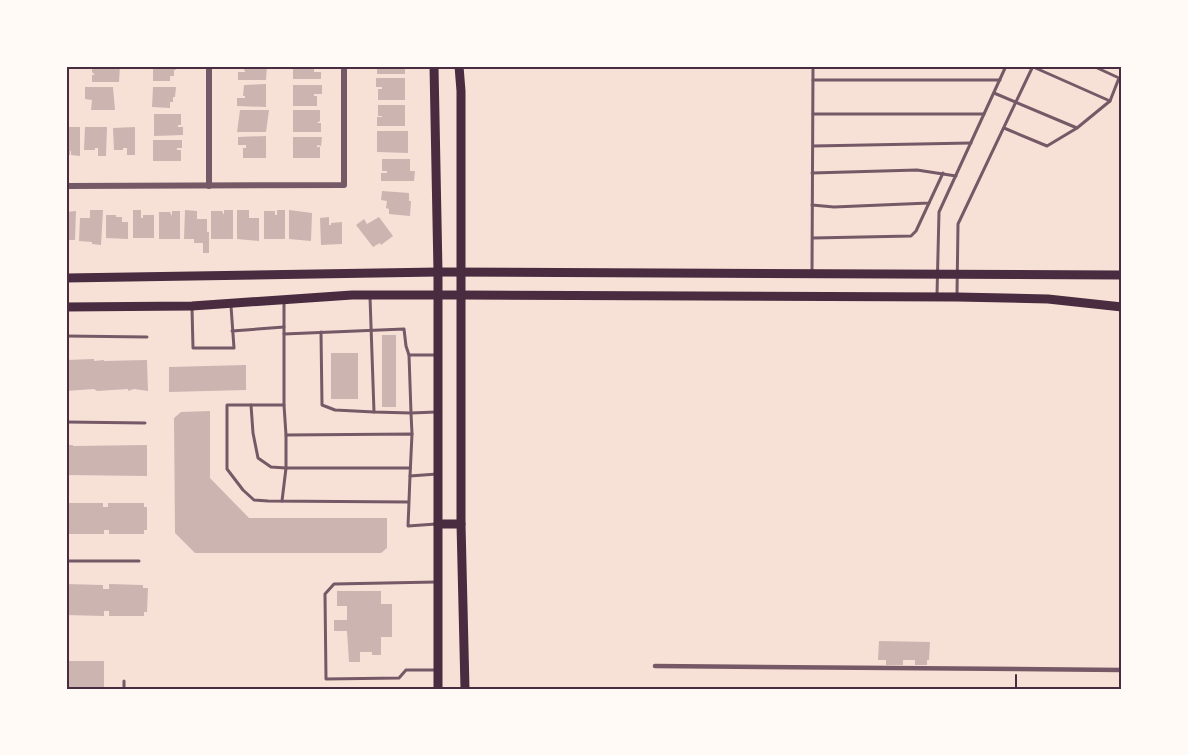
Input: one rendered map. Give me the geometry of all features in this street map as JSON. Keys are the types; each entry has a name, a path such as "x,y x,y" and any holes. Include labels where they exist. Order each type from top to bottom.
{"main road":[{"path":"434,66 438,272 438,689"},
{"path":"459,66 461,524 465,689"},
{"path":"66,278 438,272 1122,275"},
{"path":"66,307 192,306 370,296 461,295 957,297 1048,299 1122,307"},
{"path":"438,524 461,524"}],"street":[{"path":"209,66 209,186"},
{"path":"66,186 344,185 344,66"},
{"path":"655,666 1122,670"}],"lane":[{"path":"812,274 813,66"},
{"path":"937,297 939,212 1006,66"},
{"path":"1004,128 1047,146 1077,128 1110,101 1119,78 1093,66"},
{"path":"957,297 958,224 1032,67 1110,101"},
{"path":"813,80 1000,80"},
{"path":"994,93 1077,128"},
{"path":"813,114 984,114"},
{"path":"813,146 971,142"},
{"path":"812,173 917,170 956,176"},
{"path":"812,238 911,236 916,231 944,173"},
{"path":"812,205 834,207 929,203"},
{"path":"370,296 374,412"},
{"path":"282,501 286,435 284,300"},
{"path":"192,306 193,348 234,348 231,304"},
{"path":"232,331 284,327"},
{"path":"284,334 404,329 409,355 412,434 408,526 438,524"},
{"path":"321,332 321,405 335,410 438,412"},
{"path":"66,336 147,336"},
{"path":"409,355 438,355"},
{"path":"284,405 227,405 227,469 254,500 409,502"},
{"path":"251,405 258,458 271,467 410,468"},
{"path":"66,422 145,423"},
{"path":"286,435 412,434"},
{"path":"410,476 438,474"},
{"path":"66,561 138,561"},
{"path":"438,582 333,584 325,594 326,679 399,678 406,670 438,670"},
{"path":"124,681 124,689"}],"path":[{"path":"1016,669 1016,689"}],"building":[{"path":"92,66 120,66 119,82 92,82 92,75 95,75 92,72"},
{"path":"153,66 176,66 176,70 174,70 174,76 170,76 170,81 153,81"},
{"path":"243,66 267,66 266,80 238,80 238,72 245,72"},
{"path":"293,66 314,66 314,72 321,72 321,79 293,79"},
{"path":"377,66 405,66 405,74 377,74"},
{"path":"376,78 405,78 405,100 378,100 378,89 382,87 376,87"},
{"path":"266,84 266,107 237,106 237,98 245,98 243,96 244,85"},
{"path":"293,85 322,85 322,94 314,94 317,96 317,106 293,106"},
{"path":"85,87 113,87 115,110 91,110 92,100 85,99"},
{"path":"153,87 176,87 170,108 152,107"},
{"path":"378,105 405,105 405,126 377,126 377,117 382,117 378,116"},
{"path":"240,110 269,110 266,132 237,132"},
{"path":"293,110 320,110 320,121 317,123 321,123 321,132 293,132"},
{"path":"154,114 181,114 181,125 178,127 183,127 183,135 154,136"},
{"path":"66,127 80,127 80,156 71,155 71,151 70,155 66,155"},
{"path":"85,127 107,127 106,156 98,156 98,148 84,150"},
{"path":"135,127 135,155 127,155 127,148 114,150 113,128"},
{"path":"377,131 408,131 408,153 377,152"},
{"path":"266,136 266,158 243,158 243,148 246,148 246,145 238,145 238,137"},
{"path":"293,137 322,137 321,146 317,145 320,147 320,158 293,158"},
{"path":"153,140 182,140 182,148 177,148 181,150 181,161 153,161"},
{"path":"382,159 410,159 410,171 415,171 414,181 381,181 381,173 387,173 387,171 382,171"},
{"path":"382,191 409,193 410,216 389,214 389,209 386,208 387,201 381,200"},
{"path":"90,210 103,210 101,245 79,241 80,218 90,218"},
{"path":"133,210 141,210 141,218 143,215 154,215 154,238 133,238"},
{"path":"185,210 197,211 197,219 207,219 209,253 203,253 203,243 194,243 194,239 184,239"},
{"path":"224,210 233,210 233,239 211,239 211,211 222,211 224,215"},
{"path":"237,210 249,210 249,218 259,218 259,241 237,239"},
{"path":"277,210 285,210 285,239 264,239 264,211 275,211 277,215"},
{"path":"289,210 312,213 311,241 289,239"},
{"path":"76,211 75,240 66,240 66,212"},
{"path":"172,211 180,211 180,239 159,239 159,212 170,212 172,216"},
{"path":"106,215 116,215 116,217 122,217 122,222 128,222 128,239 106,238"},
{"path":"329,217 329,225 342,222 342,244 321,245 320,218"},
{"path":"379,217 393,236 381,245 380,243 373,247 356,225 364,219 367,224"},
{"path":"382,335 396,335 396,407 382,407"},
{"path":"331,353 358,353 358,399 331,399"},
{"path":"94,359 94,361 147,360 148,391 134,389 128,391 128,389 97,391 94,389 66,391 66,360"},
{"path":"246,365 246,390 169,392 169,367"},
{"path":"210,411 210,478 249,518 387,518 387,548 381,553 195,553 175,533 174,418 181,412"},
{"path":"67,445 147,445 147,476 66,475"},
{"path":"67,503 103,503 103,507 108,507 108,503 144,503 144,507 147,507 147,530 144,530 144,534 109,534 109,530 104,530 104,534 68,534 68,529 66,529"},
{"path":"66,584 103,585 103,589 109,589 109,584 143,585 143,588 148,588 147,612 144,612 144,616 109,616 109,611 104,611 104,616 66,615"},
{"path":"337,591 381,591 381,604 392,604 392,637 381,637 381,655 360,652 360,662 349,662 347,631 334,631 334,620 347,620 347,606 337,606"},
{"path":"879,641 930,642 927,665 915,665 915,660 903,660 903,665 886,665 886,660 878,660"},
{"path":"66,661 104,661 104,689 66,689"}]}
